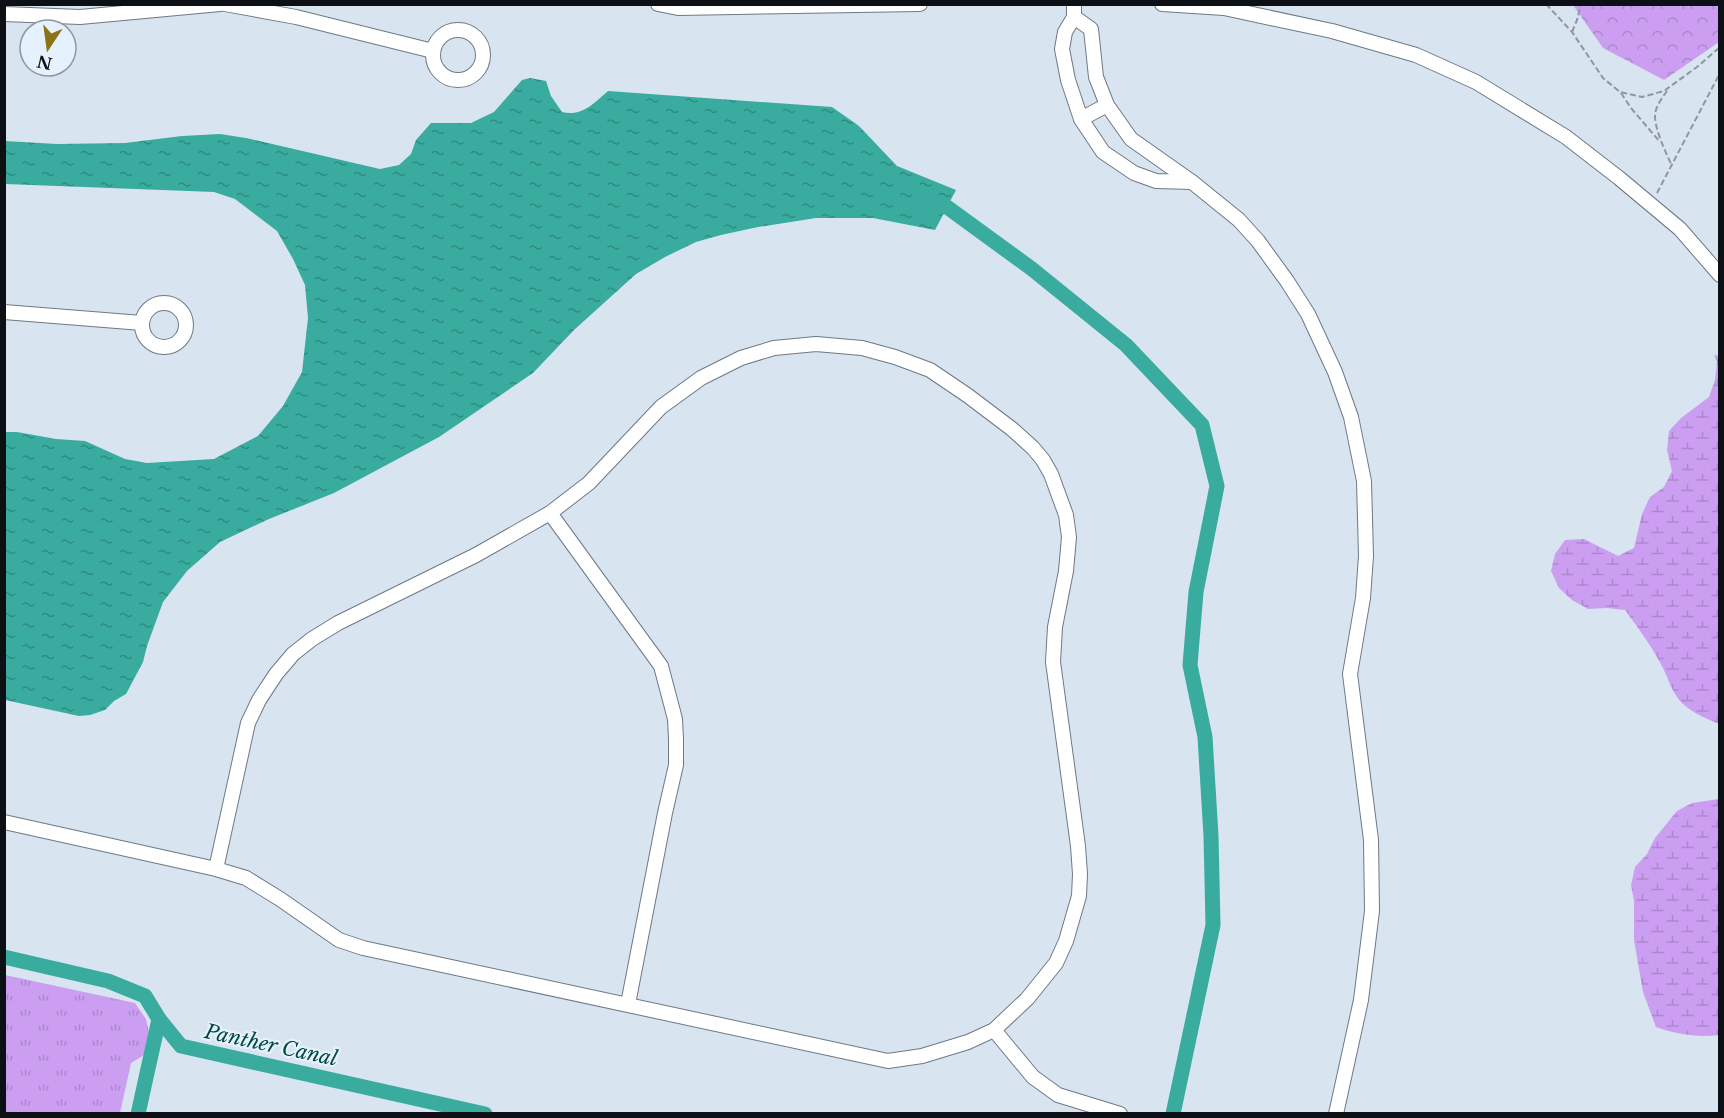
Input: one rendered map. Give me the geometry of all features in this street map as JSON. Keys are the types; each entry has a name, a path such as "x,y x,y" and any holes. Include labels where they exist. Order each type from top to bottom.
{"street":[{"path":"4,14 80,17 220,4"},
{"path":"225,4 296,17 433,51"},
{"path":"658,4 678,8 920,4"},
{"path":"1162,4 1224,8 1332,31 1416,55 1476,82 1566,137 1620,178 1680,229 1719,275"},
{"path":"1192,182 1156,181 1134,173 1103,152 1081,119 1068,80 1062,49 1065,32 1074,11 1091,29 1096,77 1107,105 1131,139 1192,182 1239,220 1258,241 1308,314 1335,372 1351,417 1364,481 1365,567 1363,598 1350,674 1371,840 1372,911 1361,1000 1336,1113"},
{"path":"1081,119 1107,105"},
{"path":"4,312 142,323"},
{"path":"4,822 216,869 246,878 339,940 363,948 888,1061 933,1053 968,1042 994,1030 1027,999 1056,963 1066,940 1079,896 1078,846 1053,662 1055,627 1066,571 1069,537 1060,495 1043,460 1033,448 967,394 930,370 879,351 841,345 816,344 774,348 741,358 701,378 675,395 644,423 590,483 550,513 476,555 338,623 293,654 264,692 248,723 216,869"},
{"path":"550,513 661,666 675,719 676,765 628,1004"},
{"path":"994,1030 1033,1077 1058,1095 1120,1113"}],"path":[{"path":"1546,4 1572,32 1603,78 1620,92 1630,108 1662,144"},
{"path":"1572,32 1581,4"},
{"path":"1620,92 1642,97 1664,91 1719,47"},
{"path":"1651,205 1719,73"},
{"path":"1670,87 1659,103 1655,116 1662,144 1672,166"}],"green space":[{"path":"1573,5 1719,5 1719,42 1664,80 1603,48"},
{"path":"1714,355 1720,356 1719,724 1695,713 1679,699 1655,654 1625,610 1588,609 1572,600 1559,588 1551,571 1555,554 1565,540 1584,539 1618,556 1634,548 1642,514 1650,497 1664,487 1672,471 1667,450 1669,431 1681,418 1709,397 1715,380 1717,362"},
{"path":"1719,799 1719,1035 1687,1035 1656,1027 1643,992 1634,940 1634,901 1631,885 1635,867 1647,854 1655,838 1677,811 1692,803"},
{"path":"5,975 135,1003 146,1019 150,1038 144,1055 131,1063 120,1113 5,1113"}],"water":[{"path":"530,78 546,81 551,96 562,112 569,113 582,111 608,91 832,107 859,126 897,166 956,190 935,230 873,218 816,218 721,235 696,242 665,257 636,274 574,330 533,373 439,437 334,493 220,542 187,571 163,602 143,662 126,694 105,710 79,716 5,700 5,432 85,441 125,459 147,463 214,459 258,436 283,406 302,372 308,318 305,285 277,231 235,199 214,192 5,184 5,141 57,144 125,143 220,134 380,169 399,165 411,154 416,140 431,123 471,123 494,112 522,80"}],"waterway":[{"path":"926,206 947,207 1032,269 1126,345 1202,425 1217,486 1196,592 1190,665 1205,737 1213,925 1173,1114"},
{"name":"Panther Canal","path":"4,957 108,981 145,996 159,1019 181,1046 485,1114"},
{"path":"138,1114 159,1019"}]}
